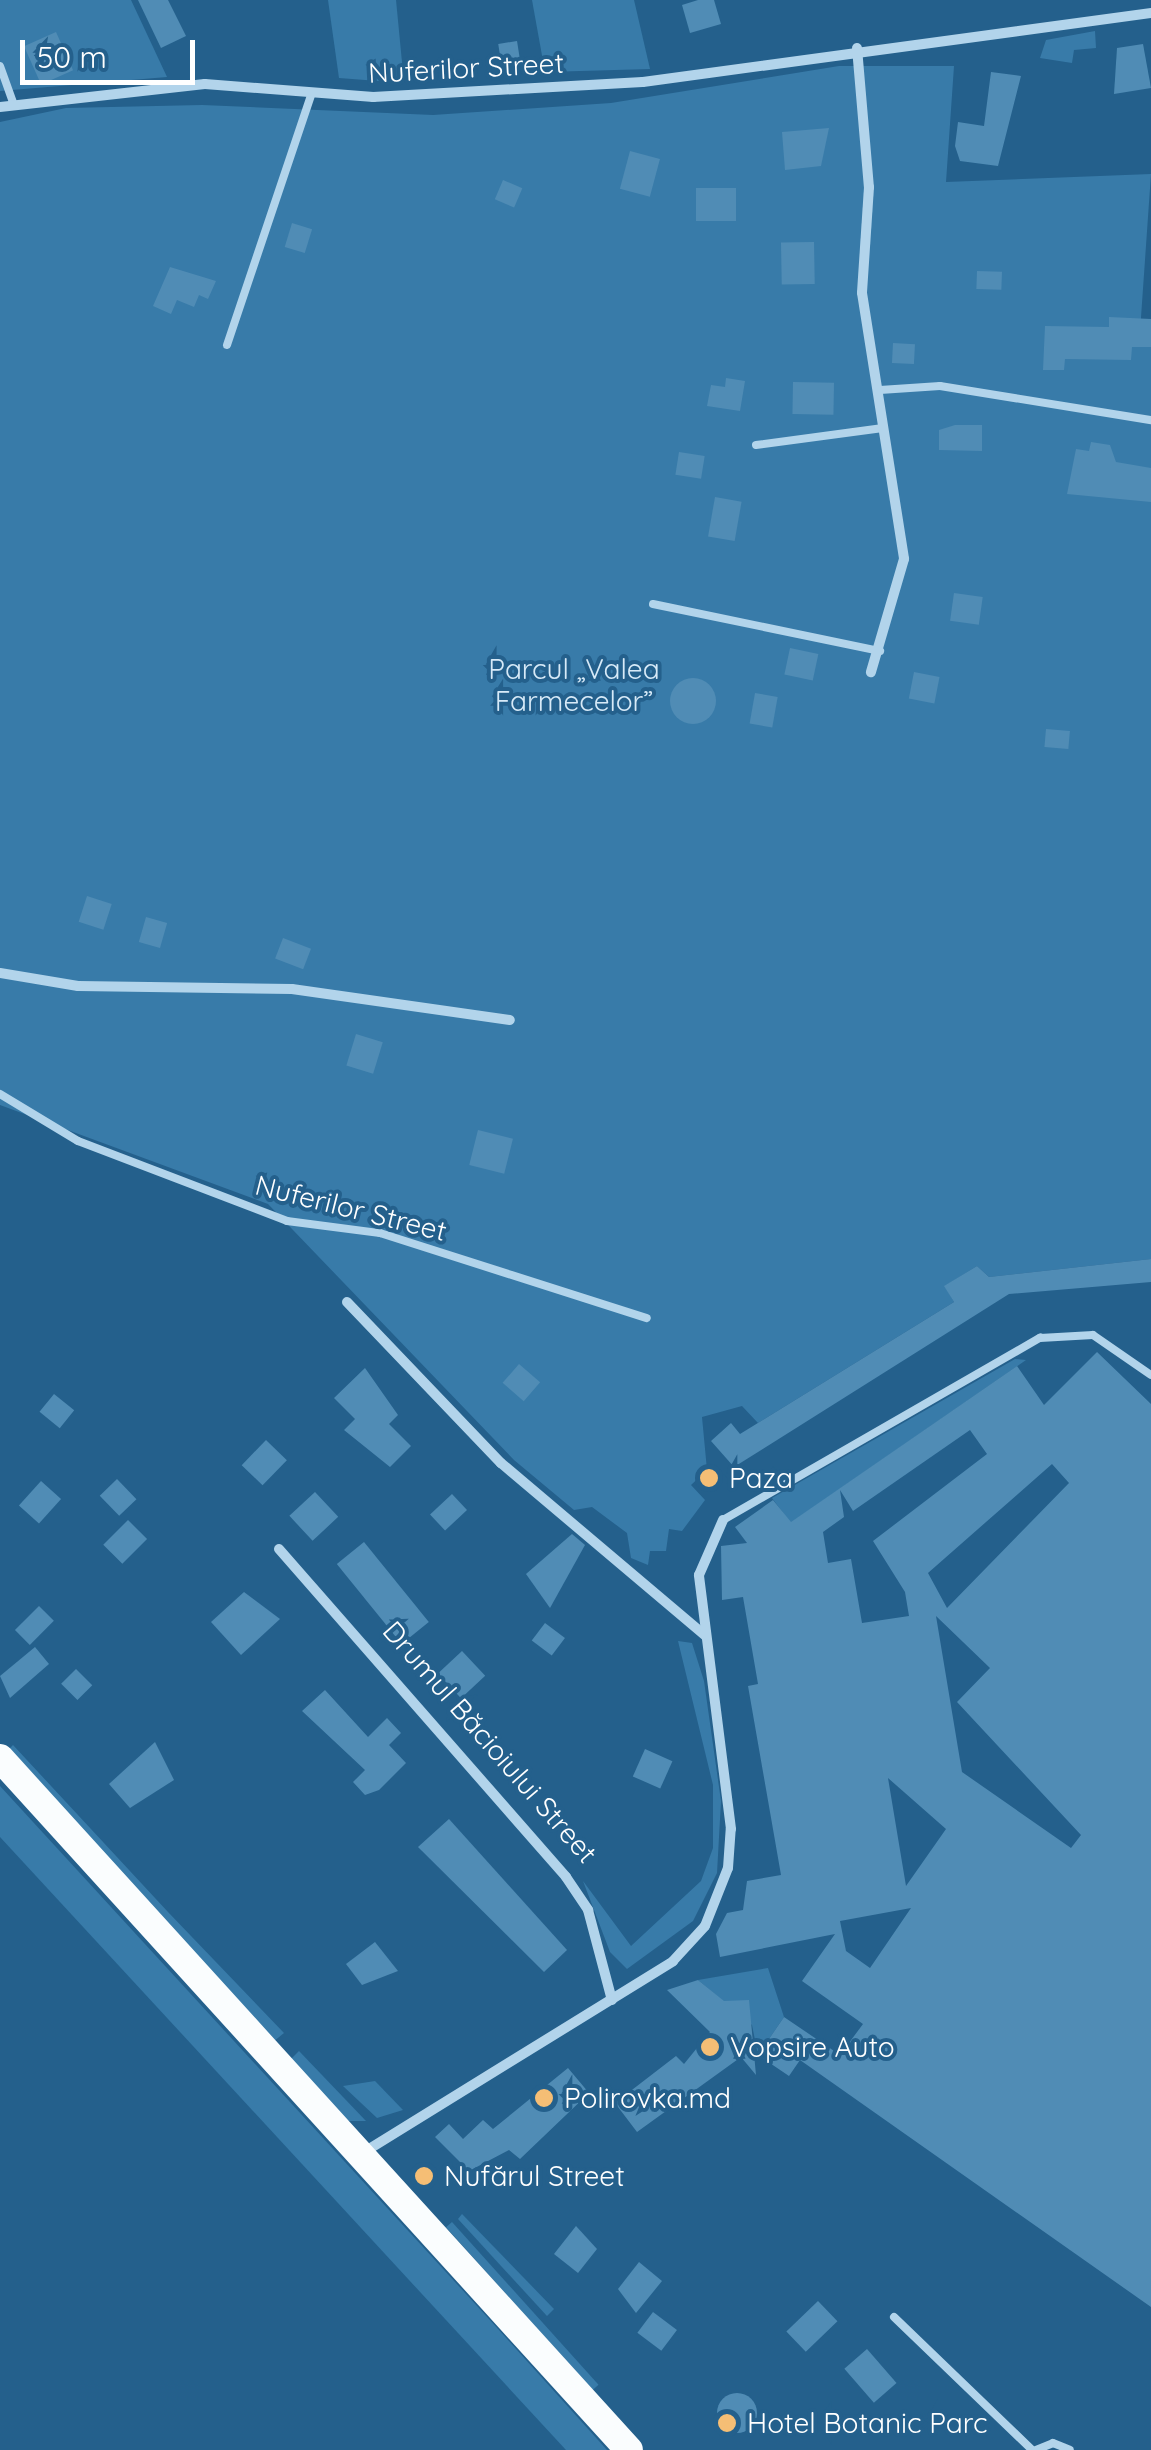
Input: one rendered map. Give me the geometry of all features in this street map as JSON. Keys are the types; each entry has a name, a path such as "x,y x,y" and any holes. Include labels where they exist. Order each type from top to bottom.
{"highway":[{"path":"0,1758 629,2450"}],"street":[{"name":"Nuferilor Street","path":"0,107 205,84 312,93 643,82 858,48 1151,13"},
{"path":"858,48 869,187 862,293 904,559 871,672"},
{"path":"0,973 78,986 292,989 510,1020"},
{"path":"347,1302 501,1463 706,1636"},
{"path":"360,2155 673,1961 706,1926 728,1868 729,1790 699,1562 723,1520"},
{"name":"Drumul Băcioiului Street","path":"279,1549 566,1878 588,1910 612,2000"}],"lane":[{"path":"0,66 14,105"},
{"path":"227,345 312,93"},
{"path":"880,390 940,386 1151,420"},
{"path":"756,445 882,428"},
{"path":"653,604 880,651"},
{"name":"Nuferilor Street","path":"0,1094 78,1140 287,1221 380,1233 646,1318"},
{"path":"723,1520 1040,1338 1093,1336 1151,1375"},
{"path":"894,2316 1034,2450 1053,2443 1070,2450"}],"green space":[{"path":"0,0 131,0 167,77 0,91"},
{"path":"328,0 396,0 404,83 339,78"},
{"path":"532,0 634,0 650,69 545,72"},
{"path":"1095,31 1096,48 1074,50 1072,63 1040,58 1046,40"},
{"name":"Parcul „Valea Farmecelor”","path":"839,66 954,66 946,182 1151,174 1139,346 1151,347 1151,1259 989,1277 977,1266 945,1286 954,1302 758,1423 742,1406 702,1417 707,1470 691,1485 705,1500 682,1531 669,1529 666,1551 650,1551 648,1565 631,1558 627,1533 592,1507 574,1510 514,1460 268,1204 0,1105 0,122 66,108 202,105 433,115 611,103"},
{"path":"1015,1359 1026,1360 753,1549 784,1514 772,1498"},
{"path":"678,1641 692,1643 704,1681 721,1801 717,1873 693,1921 627,1969 610,1952 583,1881 631,1946 701,1881 713,1848 713,1785"},
{"path":"13,1745 284,2033 273,2042 7,1751"},
{"path":"0,1786 607,2450 566,2450 0,1837"},
{"path":"768,1968 784,2017 758,2055 752,2025 698,1980"},
{"path":"299,2051 366,2121 344,2121 288,2062"},
{"path":"375,2081 403,2110 377,2118 343,2086"},
{"path":"462,2214 554,2309 547,2316 458,2219"},
{"path":"452,2222 599,2385 593,2390 446,2227"}],"building":[{"path":"138,0 168,0 186,36 161,48"},
{"path":"714,0 721,24 690,33 682,5"},
{"path":"56,32 73,70 41,85 24,46"},
{"path":"517,41 520,61 501,64 498,44"},
{"path":"1143,44 1151,88 1114,94 1117,48"},
{"path":"991,72 1021,76 998,166 960,161 955,146 958,122 984,126"},
{"path":"829,128 821,166 785,170 782,132"},
{"path":"630,151 660,159 650,197 620,189"},
{"path":"503,180 522,188 514,208 495,199"},
{"path":"696,188 736,188 736,221 696,221"},
{"path":"292,223 312,229 305,253 285,247"},
{"path":"814,242 815,284 782,285 781,243"},
{"path":"170,267 216,281 208,299 199,295 194,307 177,300 171,314 153,306"},
{"path":"977,271 1002,272 1001,290 976,289"},
{"path":"1109,317 1151,319 1151,347 1132,347 1131,360 1065,359 1064,370 1043,370 1045,326 1109,327"},
{"path":"893,343 915,344 914,364 892,363"},
{"path":"726,378 745,381 740,411 707,406 711,385 725,387"},
{"path":"793,382 834,383 833,415 792,414"},
{"path":"955,425 982,425 982,451 939,450 939,430"},
{"path":"1091,442 1110,445 1116,462 1151,468 1151,502 1067,494 1076,449 1089,451"},
{"path":"679,452 705,456 701,479 675,475"},
{"path":"715,497 742,502 735,541 708,536"},
{"path":"954,593 983,597 979,625 950,621"},
{"path":"790,648 818,654 813,680 784,674"},
{"path":"914,672 940,677 934,703 909,699"},
{"path":"693,678 710,684 716,701 710,718 693,724 676,718 670,701 676,684"},
{"path":"755,693 778,697 772,728 750,724"},
{"path":"1046,729 1070,731 1068,749 1044,747"},
{"path":"87,896 112,904 103,930 79,922"},
{"path":"146,917 167,923 160,948 139,942"},
{"path":"283,938 311,949 303,969 275,959"},
{"path":"356,1034 383,1042 373,1074 346,1066"},
{"path":"478,1130 513,1139 504,1174 469,1165"},
{"path":"1151,1259 1151,1282 1009,1294 734,1467 711,1441 731,1423 740,1434 954,1302 944,1286 977,1266 989,1277"},
{"path":"1097,1352 1151,1404 1151,2307 800,2060 789,2076 758,2055 784,2017 840,2055 863,2024 802,1981 835,1934 720,1957 716,1934 727,1913 743,1910 747,1881 781,1875 748,1686 758,1684 743,1597 722,1600 721,1546 747,1543 735,1527 773,1500 791,1522 1017,1366 1044,1405","holes":["970,1430 987,1454 873,1541 905,1592 909,1616 862,1623 851,1559 828,1563 823,1532 844,1517 840,1490 853,1511","1052,1464 1069,1483 947,1608 928,1573","936,1616 990,1668 957,1702 1081,1835 1071,1848 962,1772","888,1778 946,1829 906,1886","911,1908 870,1968 846,1951 840,1921"]},
{"path":"519,1364 540,1382 524,1401 503,1383"},
{"path":"365,1368 398,1415 389,1424 411,1446 390,1467 344,1430 355,1419 334,1398"},
{"path":"54,1394 74,1410 60,1428 40,1412"},
{"path":"266,1440 287,1460 263,1485 242,1465"},
{"path":"117,1479 136,1499 119,1516 100,1496"},
{"path":"41,1481 61,1499 39,1524 19,1506"},
{"path":"315,1492 338,1517 313,1541 289,1516"},
{"path":"452,1494 467,1510 445,1531 430,1514"},
{"path":"128,1520 147,1539 122,1564 103,1545"},
{"path":"572,1534 585,1545 550,1608 526,1574"},
{"path":"364,1542 429,1622 402,1644 337,1564"},
{"path":"244,1592 280,1619 241,1655 211,1622"},
{"path":"39,1606 54,1621 30,1645 15,1630"},
{"path":"545,1623 565,1638 552,1656 532,1641"},
{"path":"35,1647 49,1664 10,1698 0,1676"},
{"path":"462,1651 485,1676 461,1698 438,1674"},
{"path":"76,1669 92,1685 77,1700 61,1684"},
{"path":"325,1690 368,1737 387,1718 401,1733 389,1745 406,1763 379,1790 365,1795 353,1782 365,1770 302,1711"},
{"path":"155,1742 174,1780 130,1808 109,1784"},
{"path":"645,1749 672,1761 660,1789 633,1776"},
{"path":"449,1819 567,1950 544,1972 418,1847"},
{"path":"375,1942 398,1971 362,1985 346,1964"},
{"path":"698,1980 724,2001 749,2000 756,2075 741,2057 637,2132 615,2103 676,2056 684,2064 710,2032 667,1990"},
{"path":"568,2068 589,2093 520,2159 509,2150 469,2171 435,2137 449,2124 463,2139 483,2120 493,2129"},
{"path":"576,2226 597,2249 578,2273 554,2254"},
{"path":"639,2262 662,2281 636,2313 618,2289"},
{"path":"818,2301 837,2321 806,2352 786,2332"},
{"path":"653,2312 677,2330 661,2351 637,2333"},
{"path":"867,2349 897,2383 874,2403 844,2369"},
{"path":"737,2393 751,2399 757,2413 751,2427 737,2433 723,2427 717,2413 723,2399"}],"place":[{"name":"Paza","path":"709,1478"},
{"name":"Vopsire Auto","path":"710,2047"},
{"name":"Polirovka.md","path":"544,2098"},
{"name":"Nufărul Street","path":"424,2176"},
{"name":"Hotel Botanic Parc","path":"727,2423"}]}
